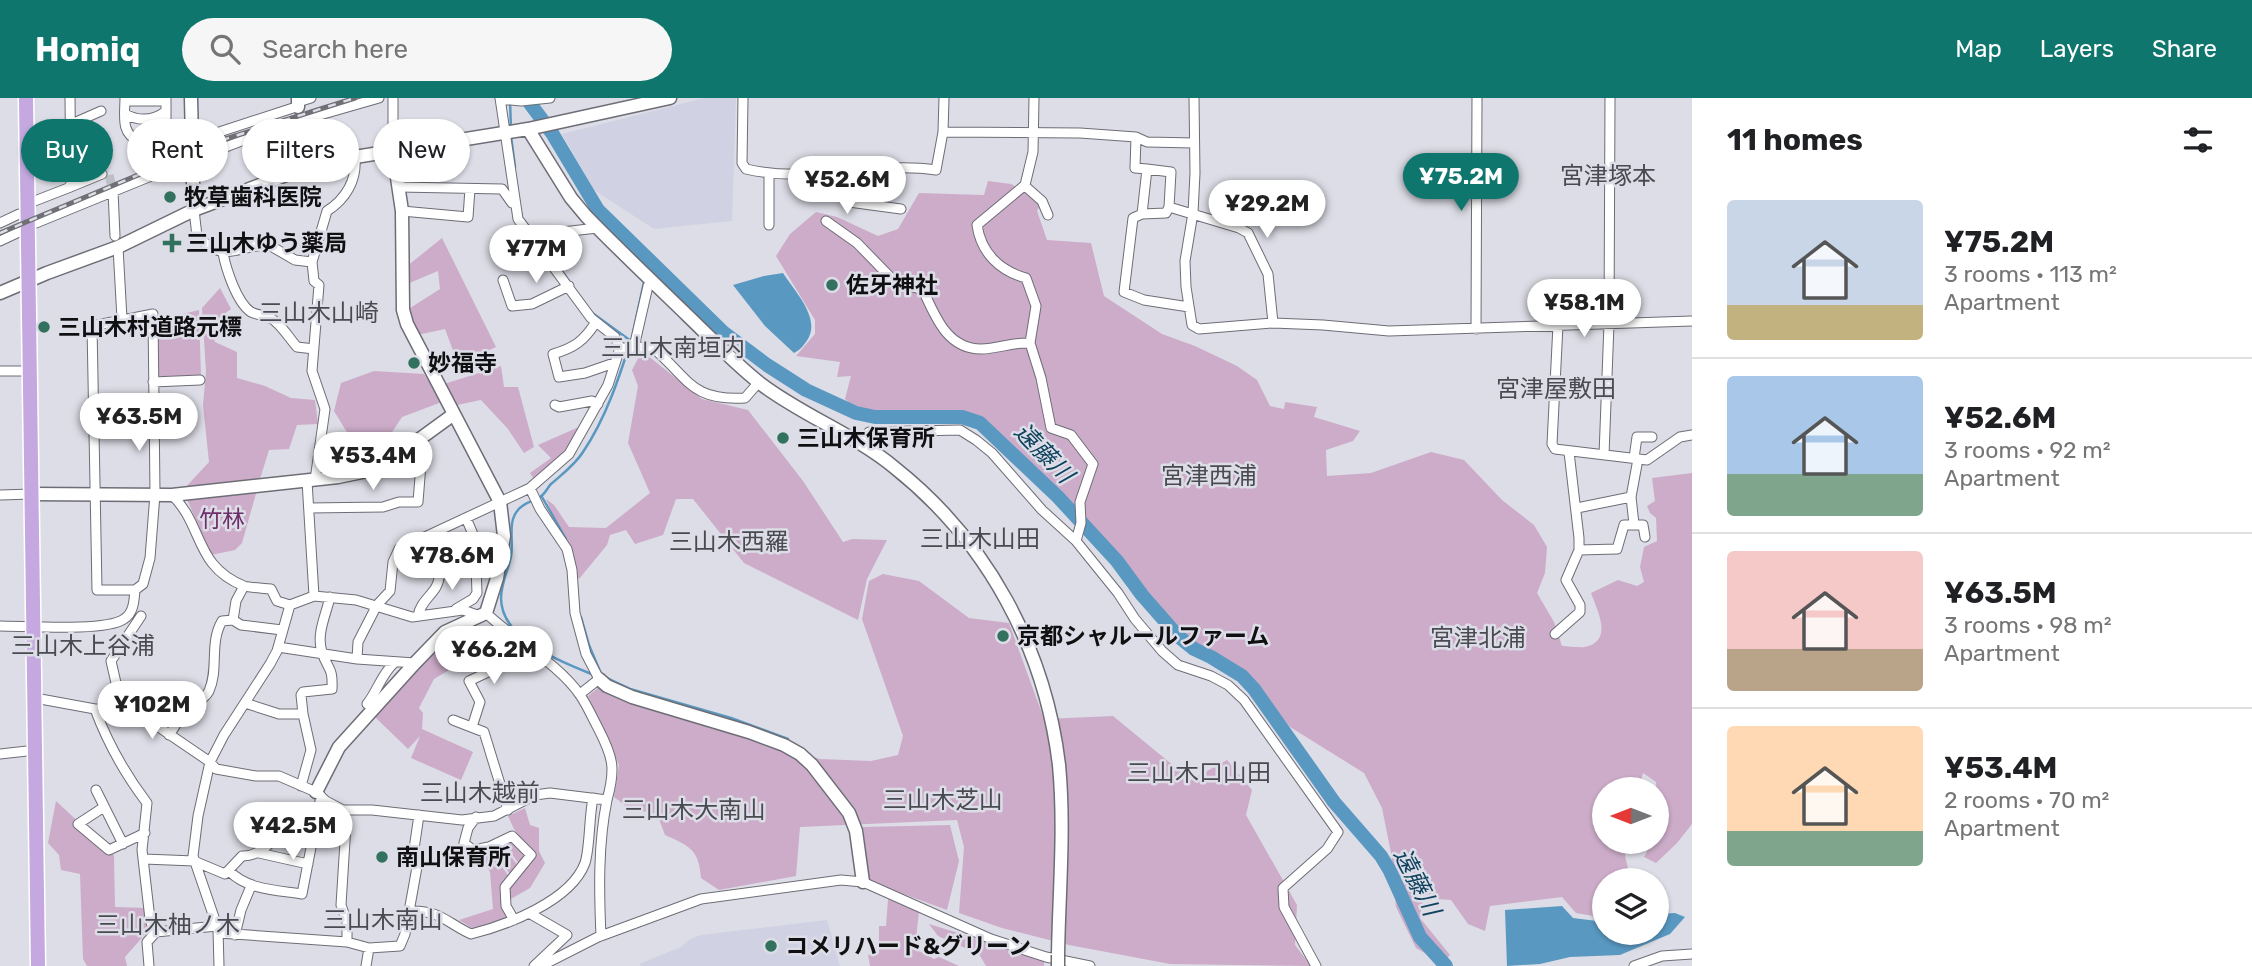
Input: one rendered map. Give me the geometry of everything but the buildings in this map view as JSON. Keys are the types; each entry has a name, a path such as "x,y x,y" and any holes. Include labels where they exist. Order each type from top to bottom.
{"main road":[{"path":"26,98 23,209 29,281 38,966"}],"street":[{"path":"70,98 70,119"},
{"path":"191,98 194,119"},
{"path":"228,128 311,98"},
{"path":"303,119 379,98"},
{"path":"393,98 393,119"},
{"path":"550,98 536,101 500,99 518,219 534,241 596,322 627,348 652,347 692,387 708,396 724,399 745,398 759,382"},
{"path":"470,138 533,128 670,98"},
{"path":"743,98 742,163 746,169 792,175 912,166 936,170 943,132 944,98"},
{"path":"1034,98 1033,152 1025,186 977,225 979,241 1008,273 1026,278 1037,306 1030,343 1041,378 1051,428 1071,435 1093,464 1080,502 1081,523 1076,541"},
{"path":"1194,98 1193,213 1185,261 1192,326 1199,329 1273,323 1324,324 1389,331 1692,321"},
{"path":"1476,329 1477,98"},
{"path":"1604,455 1609,324 1610,98"},
{"path":"125,99 166,103 166,124 161,134 140,141 128,135 125,130 125,99"},
{"path":"125,114 135,119 154,119 166,103"},
{"path":"83,119 101,111"},
{"path":"533,128 571,198 597,228 652,281 759,382 860,442 918,487 961,531 982,559 1008,601 1034,658 1053,727 1061,799 1058,961"},
{"path":"943,132 1080,133 1136,137 1147,142 1194,143"},
{"path":"1136,137 1135,168 1171,172 1169,207 1166,213 1142,214 1133,218 1124,292 1144,300 1189,307"},
{"path":"1142,214 1147,169"},
{"path":"839,171 841,186 849,202 901,209"},
{"path":"769,174 769,225"},
{"path":"68,188 71,182"},
{"path":"0,223 23,209 83,182"},
{"path":"36,223 135,182"},
{"path":"193,182 197,236 208,246 222,253 269,245 295,260 312,262"},
{"path":"0,293 116,241 268,182"},
{"path":"314,596 309,508 311,480 325,409 312,371 319,285 314,281 312,262 327,211 341,202 352,182"},
{"path":"229,871 237,879 251,886 302,894 319,794 339,747 445,632 483,615 497,578 505,536 500,502 415,341 403,310 402,211 398,182"},
{"path":"1025,186 1042,201 1048,215"},
{"path":"399,187 502,189 516,206"},
{"path":"402,211 468,217 470,189"},
{"path":"113,191 122,319"},
{"path":"1169,207 1248,233 1268,274 1273,323"},
{"path":"826,221 858,243 894,281 923,290 944,333 960,343 979,349 1014,342 1030,343"},
{"path":"534,241 554,233 597,228"},
{"path":"0,241 19,232"},
{"path":"222,253 230,279 240,299 250,311 268,316 276,322 297,347 314,349"},
{"path":"503,280 513,306 532,304 569,286"},
{"path":"357,659 358,642 377,605 390,591 393,562 399,549 530,488 569,454 608,385 614,363 627,348 652,281"},
{"path":"153,314 155,494 150,558 143,584 135,590 97,590 92,326 122,319 153,314"},
{"path":"596,322 587,337 573,348 553,354 559,377 585,373 614,363"},
{"path":"1558,325 1552,444 1559,451 1647,460 1681,437 1692,435"},
{"path":"0,371 30,371"},
{"path":"153,382 200,380"},
{"path":"555,405 559,407 592,401 598,404"},
{"path":"0,495 172,495 367,471 408,450 454,414"},
{"path":"860,442 869,432 960,430 992,453 1042,510 1076,541 1135,619 1178,666 1211,676 1228,685 1244,700 1338,832 1327,849 1283,888 1284,907 1316,966"},
{"path":"1634,524 1631,497 1637,437 1652,437"},
{"path":"309,508 383,507 399,502 418,502 421,464 408,450"},
{"path":"1555,634 1580,612 1580,605 1566,580 1579,550 1577,508 1569,452"},
{"path":"530,488 540,509 567,549 572,570 575,613 586,654 599,679 607,686 632,697 750,732 784,744 800,754 813,765 849,813 856,831 863,882"},
{"path":"172,495 182,505 204,555 226,578 244,586 271,589 277,601 290,605 314,596 377,605 412,617 463,610 483,615 548,662 580,694 609,748 614,765 603,818 599,898 601,936"},
{"path":"1577,508 1631,497"},
{"path":"451,611 473,599 477,593 475,539 466,518"},
{"path":"1579,550 1617,549 1624,525 1643,525 1646,537"},
{"path":"418,616 419,608 439,585 439,575 476,567"},
{"path":"233,620 236,601 244,586"},
{"path":"0,626 88,626 124,620 132,611 135,590"},
{"path":"301,786 311,750 301,695 303,692 332,690 331,669 322,654 319,633 330,597"},
{"path":"219,966 218,929 194,861 198,816 210,762 224,735 270,664 278,647 290,605"},
{"path":"119,711 119,696 111,661 141,616"},
{"path":"169,735 189,706 204,699 209,691 214,676 214,646 222,621 233,620 241,625 282,630"},
{"path":"472,727 480,702 469,681 501,666 522,643"},
{"path":"278,647 357,659 415,663"},
{"path":"367,704 383,673 394,663"},
{"path":"580,694 599,679"},
{"path":"34,698 144,717 210,762 216,769 256,776 279,776 319,794 343,810 462,820 494,816 535,795 550,793 607,800"},
{"path":"245,703 279,714 303,714"},
{"path":"95,709 106,739 127,776 147,803 142,850 150,919 156,932"},
{"path":"453,720 484,732 508,810"},
{"path":"0,754 36,750"},
{"path":"96,790 123,844"},
{"path":"410,911 424,910 438,914 471,934 529,913 574,880 585,863 593,798"},
{"path":"104,807 78,824 109,850 145,833"},
{"path":"343,810 346,825 341,905 347,922 348,942"},
{"path":"149,966 147,942 156,932 218,929 235,935 348,942 369,948 400,946 410,911 417,867 414,849 419,815"},
{"path":"476,817 468,828 464,843 473,850 489,847 512,836 531,855 505,887 506,906 514,920"},
{"path":"144,859 194,861 225,873 242,856 259,853 289,824 315,829"},
{"path":"259,853 308,864"},
{"path":"541,966 601,936 701,899 831,881 863,882 991,939 1046,957 1090,966"},
{"path":"235,935 251,886"},
{"path":"529,913 567,935 534,966"},
{"path":"366,966 369,948"},
{"path":"1634,966 1670,954 1692,954"}],"shaded area":[{"path":"705,98 736,98 732,221 654,229 594,190 562,134"},
{"path":"827,920 840,966 639,964 681,947 690,939 701,935"}],"green space":[{"path":"988,181 1011,184 1042,201 1037,211 1047,240 1091,243 1104,296 1162,334 1237,366 1257,380 1270,406 1284,409 1285,402 1317,407 1314,417 1360,431 1353,441 1326,450 1327,476 1371,473 1431,452 1464,460 1502,500 1534,525 1547,547 1545,573 1537,593 1554,622 1562,646 1585,647 1594,644 1599,638 1601,624 1591,593 1618,580 1637,586 1644,582 1640,567 1644,547 1657,541 1656,518 1647,506 1655,501 1652,478 1692,473 1692,824 1677,843 1670,850 1670,777 1649,777 1643,773 1642,777 1592,777 1592,854 1625,854 1628,868 1592,868 1592,916 1576,913 1562,897 1490,906 1485,931 1468,924 1451,900 1423,898 1420,918 1450,955 1442,963 1416,948 1396,907 1391,853 1382,808 1364,773 1290,727 1244,671 1196,646 1180,633 1112,549 1061,494 985,421 959,414 875,414 854,408 845,399 851,376 837,377 840,362 796,356 815,334 815,320 776,256 790,234 816,212 837,217 878,236 898,229 919,193 984,195"},
{"path":"442,238 496,347 458,364 445,329 417,335 407,310 440,289 438,271 407,284 406,267"},
{"name":"竹林","path":"220,288 231,309 209,325 215,342 237,352 237,378 265,386 291,398 315,400 318,424 297,425 289,449 269,450 259,482 184,489 209,462 203,405 206,372 202,308"},
{"path":"199,310 201,377 157,378 158,320"},
{"path":"642,351 702,399 748,410 803,481 843,542 852,539 887,540 867,579 858,620 744,563 693,499 676,499 663,535 635,544 626,530 610,535 607,545 579,579 546,499 554,505 569,527 606,528 650,493 628,443 638,386 632,370"},
{"path":"501,366 504,387 518,387 534,447 524,453 508,429 481,400 457,405 444,384"},
{"path":"374,371 424,374 442,402 402,417 379,452 356,453 334,411 341,383"},
{"path":"588,423 567,451 533,478 530,473 551,458 538,445"},
{"name":"竹林","path":"257,490 242,543 235,550 211,555 186,497"},
{"path":"883,574 919,581 969,618 1009,623 1044,719 1113,716 1191,780 1227,760 1252,790 1246,815 1297,905 1295,945 1311,966 1170,964 1069,945 1002,928 959,913 964,847 957,820 800,827 796,876 719,890 701,878 698,861 691,850 665,835 657,814 630,809 614,797 619,765 588,696 599,687 625,701 820,759 871,761 898,755 903,736 862,619 869,581"},
{"path":"433,652 451,669 434,679 419,708 423,713 422,729 473,752 461,780 411,758 420,736 408,749 374,716"},
{"path":"56,801 114,855 115,907 147,908 147,932 125,957 127,966 87,966 83,959 80,874 61,870 59,855 48,843"},
{"path":"525,808 530,825 539,828 539,851 545,863 530,888 509,900 511,883 535,857 514,829 508,816"},
{"path":"950,825 959,861 947,910 869,879 863,827"},
{"path":"513,837 526,856 519,864 511,853 509,854 519,867 510,874 501,862 499,863 508,875 502,883 506,919 475,930 459,920 493,909 490,872 480,855"},
{"path":"1646,854 1665,854 1656,863 1644,857"},
{"path":"888,899 919,911 915,949 934,959 939,957 959,966 870,966 868,955 879,953 879,926 886,926"},
{"path":"929,924 1044,960 1044,966 986,966 979,954 938,936"}],"water":[{"path":"783,273 805,306 811,325 806,342 794,353 765,326 733,285"},
{"path":"1562,906 1573,918 1592,920 1592,945 1644,945 1620,955 1570,957 1540,964 1507,966 1505,910"},
{"path":"1669,913 1685,917 1670,934"}],"waterway":[{"name":"遠藤川","path":"526,98 552,133 598,210 723,332 767,365 806,390 856,413 875,417 962,417 980,423 1058,497 1117,561 1178,636 1194,649 1242,676 1254,689 1334,802 1381,856 1420,937 1446,966"},
{"path":"510,101 511,129"},
{"path":"511,136 515,167"},
{"path":"521,212 522,218 536,235"},
{"path":"541,241 571,284"},
{"path":"648,272 651,262"},
{"path":"633,333 644,282"},
{"path":"591,312 631,341"},
{"path":"594,675 551,656 522,637 511,626 504,613 501,593 511,556 515,515 523,505 543,495 583,452 605,412 631,340"},
{"path":"542,497 566,539"},
{"path":"581,617 602,676 630,689 731,718 788,739"}],"tunnel":[{"path":"111,182 113,191"}],"railway":[{"path":"0,233 219,141 355,98"}],"place":[{"name":"牧草歯科医院","path":"170,197"},
{"name":"三山木ゆう薬局","path":"172,243"},
{"name":"佐牙神社","path":"832,285"},
{"name":"三山木村道路元標","path":"44,327"},
{"name":"妙福寺","path":"414,363"},
{"name":"三山木保育所","path":"783,438"},
{"name":"京都シャルールファーム","path":"1003,636"},
{"name":"南山保育所","path":"382,857"},
{"name":"コメリハード&グリーン","path":"771,946"}],"district":[{"name":"宮津塚本","path":"1608,176"},
{"name":"三山木山崎","path":"319,313"},
{"name":"三山木南垣内","path":"673,348"},
{"name":"宮津屋敷田","path":"1556,389"},
{"name":"宮津西浦","path":"1209,476"},
{"name":"三山木山田","path":"980,539"},
{"name":"三山木西羅","path":"729,542"},
{"name":"宮津北浦","path":"1478,638"},
{"name":"三山木上谷浦","path":"83,646"},
{"name":"三山木口山田","path":"1199,773"},
{"name":"三山木越前","path":"480,793"},
{"name":"三山木芝山","path":"943,800"},
{"name":"三山木大南山","path":"694,810"},
{"name":"三山木南山","path":"383,920"},
{"name":"三山木柚ノ木","path":"168,925"}]}
